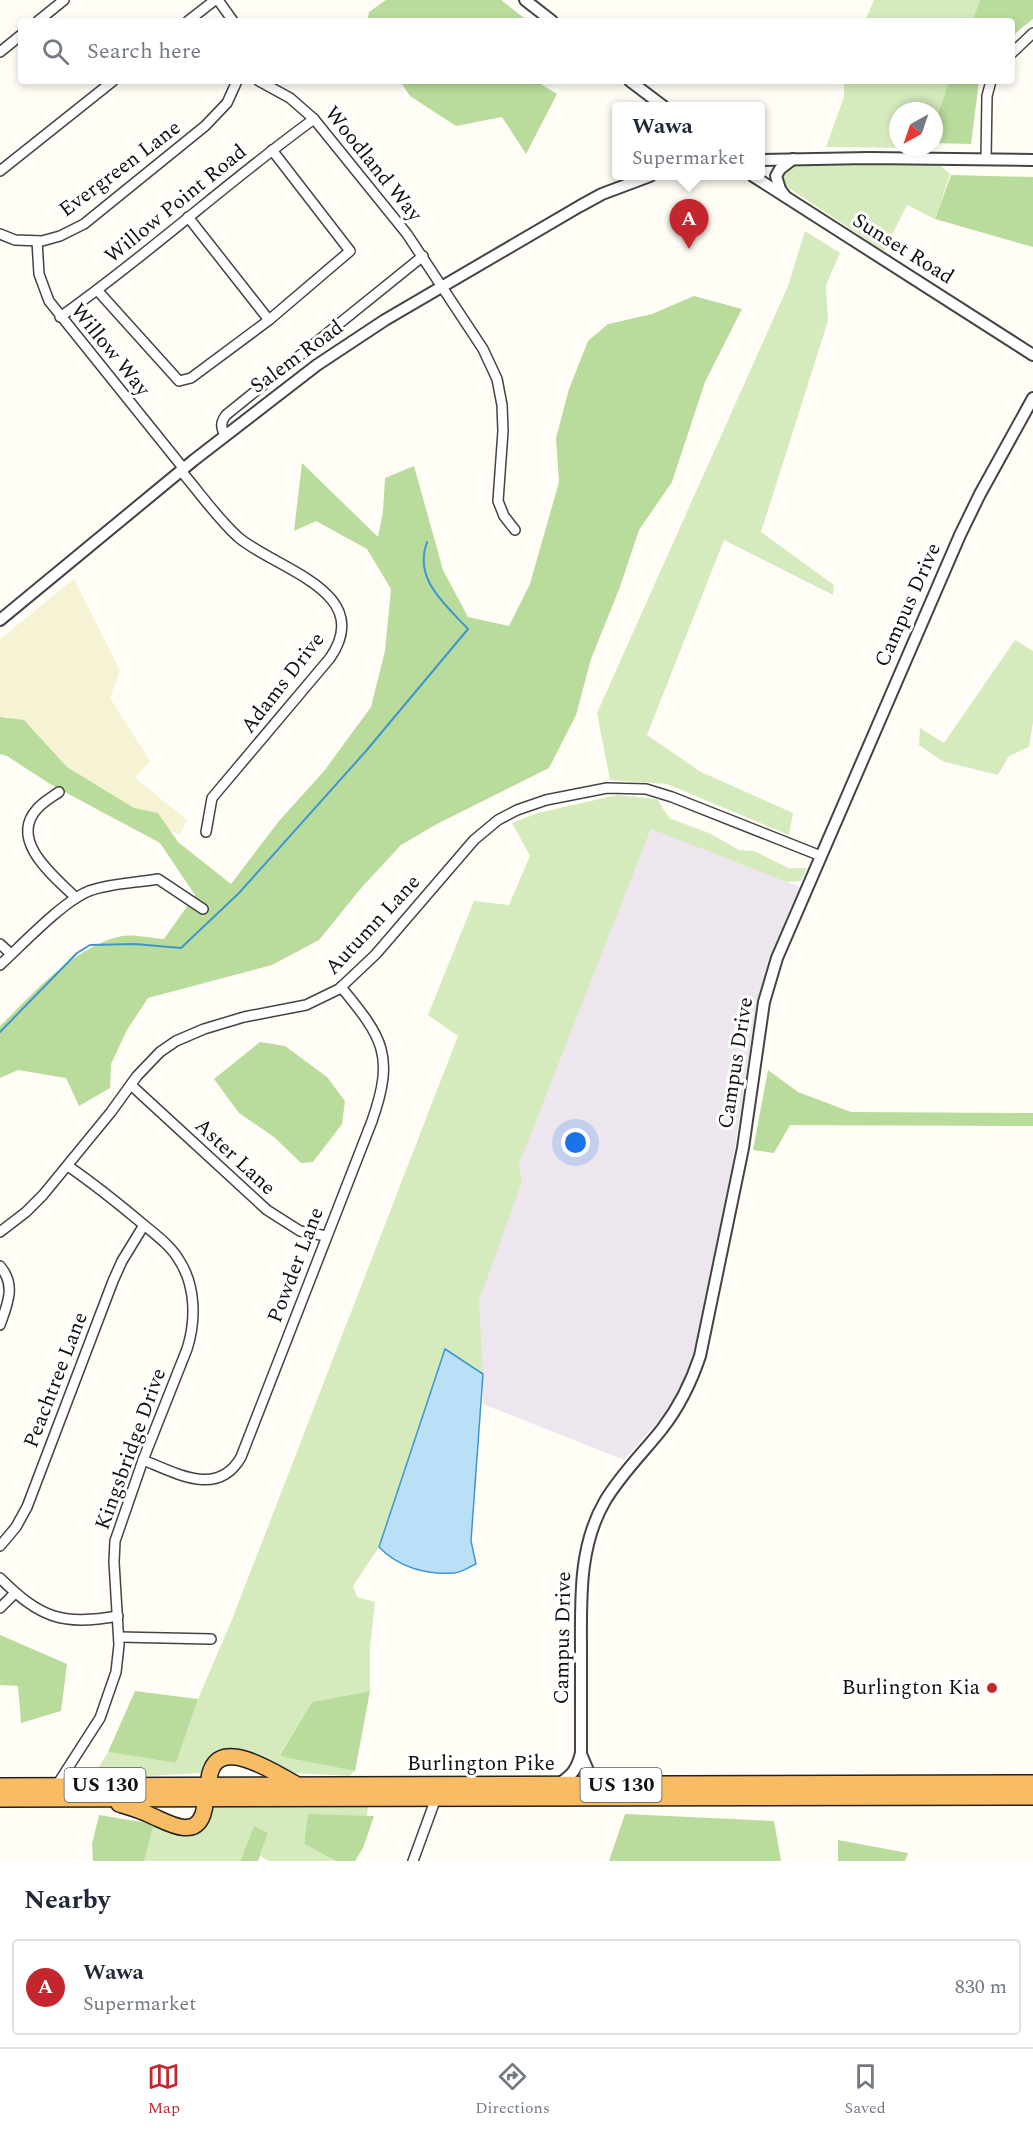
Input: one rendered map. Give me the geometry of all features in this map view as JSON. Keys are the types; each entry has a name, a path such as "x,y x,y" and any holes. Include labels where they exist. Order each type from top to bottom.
{"highway":[{"path":"98,1799 126,1806 178,1827 186,1828 195,1826 201,1818 210,1774 223,1757 231,1756 251,1762 297,1785"},
{"name":"Burlington Pike","path":"0,1799 98,1799 297,1785 1033,1783"},
{"name":"Burlington Pike","path":"0,1786 57,1785 207,1792 436,1798 1033,1797"}],"street":[{"path":"42,18 64,0"},
{"path":"192,18 216,0 231,18"},
{"path":"525,0 548,18"},
{"path":"1015,50 1033,33"},
{"path":"0,52 18,37"},
{"path":"0,171 109,84"},
{"name":"Evergreen Lane","path":"0,234 15,240 51,239 69,232 99,213 212,120 227,102 236,84"},
{"name":"Woodland Way","path":"265,84 290,98 314,120 407,234 487,356 497,379 503,413 498,501 504,516 515,530"},
{"path":"634,84 658,102"},
{"path":"986,159 987,96 990,84"},
{"name":"Willow Point Road","path":"60,317 272,150 314,120"},
{"path":"97,290 179,381 192,378 269,320 350,251 272,150"},
{"path":"787,198 780,189 776,176 780,169 793,159"},
{"path":"765,160 1033,160"},
{"name":"Salem Road","path":"0,620 182,470 291,383 335,352 385,320 591,200 640,180"},
{"name":"Sunset Road","path":"759,180 1033,355"},
{"path":"188,217 269,320"},
{"name":"Willow Way","path":"37,241 40,280 49,301 182,470"},
{"path":"225,436 221,422 226,415 423,256"},
{"name":"Campus Drive","path":"557,1785 574,1773 581,1753 581,1594 587,1547 599,1514 613,1489 680,1403 695,1372 705,1334 743,1148 767,989 777,958 960,535 1033,398"},
{"name":"Adams Drive","path":"182,470 222,521 239,538 259,552 310,580 330,596 338,611 341,635 330,658 212,798 206,832"},
{"name":"Autumn Lane","path":"0,1232 35,1203 68,1166 131,1085 160,1052 185,1036 244,1017 306,1005 341,987 375,954 482,833 507,815 536,803 607,788 646,789 672,797 821,856"},
{"path":"59,792 37,808 30,819 28,834 39,860 76,898"},
{"path":"0,965 76,898 89,891 158,879 203,909"},
{"path":"0,944 11,954"},
{"name":"Powder Lane","path":"143,1460 188,1478 207,1480 227,1474 238,1464 253,1430 375,1111 384,1073 384,1055 379,1038 368,1019 341,987"},
{"name":"Aster Lane","path":"131,1085 267,1210 300,1231 326,1236"},
{"name":"Kingsbridge Drive","path":"57,1785 100,1718 116,1672 119,1637 114,1562 116,1541 143,1460 187,1349 192,1331 193,1314 190,1291 179,1260 161,1239 113,1198 68,1166"},
{"name":"Peachtree Lane","path":"0,1546 16,1527 27,1507 113,1281 122,1261 144,1225"},
{"path":"0,1266 7,1275 11,1288 0,1325"},
{"path":"0,1578 33,1607 58,1618 94,1620 118,1616"},
{"path":"0,1608 15,1593"},
{"path":"119,1637 212,1639"},
{"name":"Campus Drive","path":"581,1753 589,1773 603,1785"},
{"path":"413,1861 436,1798"}],"shaded area":[{"path":"74,579 120,670 110,698 150,761 135,778 187,820 180,834 101,814 24,725 6,716 0,719 0,639"},
{"path":"651,829 800,887 773,949 758,998 732,1166 697,1340 686,1377 668,1410 624,1460 483,1404 483,1374 445,1349"}],"green space":[{"path":"386,0 501,0 524,18 368,18 369,12"},
{"path":"874,0 980,0 973,18 866,18"},
{"path":"980,0 1033,0 1033,19 1015,34 1015,18 973,18"},
{"path":"402,84 541,84 557,94 526,154 502,117 456,126 410,96"},
{"path":"844,84 948,84 942,102 889,102 889,148 826,147 844,97"},
{"path":"948,84 979,84 971,144 943,143 942,102"},
{"path":"939,164 950,174 935,219 907,205 884,251 783,184 783,175 788,166"},
{"path":"951,175 1033,177 1033,247 935,219"},
{"path":"805,231 840,253 826,285 828,321 761,532 834,585 833,595 724,540 647,735 701,772 793,813 789,835 667,784 610,780 597,713 788,286"},
{"path":"694,296 742,309 705,382 672,482 639,530 620,587 591,659 576,715 549,768 437,824 401,845 362,887 319,940 272,965 148,998 127,1030 111,1064 110,1088 79,1106 66,1078 18,1070 0,1078 0,1026 41,986 71,960 104,941 122,936 164,939 195,895 160,843 50,784 7,756 0,754 0,717 24,720 67,767 134,808 158,813 178,842 231,884 279,821 324,771 371,707 385,651 391,589 367,549 316,521 294,531 302,463 378,537 383,512 385,478 414,466 443,570 468,617 509,626 530,584 559,482 556,438 569,389 588,341 608,324 652,314"},
{"path":"1015,640 1033,651 1033,722 1029,747 1009,756 998,775 942,761 919,745 920,728 944,743"},
{"path":"617,795 657,799 669,818 709,833 739,850 754,851 789,868 807,868 801,881 786,882 651,829 519,1164 522,1182 479,1301 483,1374 445,1349 379,1547 353,1586 357,1597 375,1602 370,1648 370,1691 312,1702 280,1754 288,1758 355,1771 349,1776 294,1773 232,1750 215,1753 208,1760 203,1773 92,1779 108,1752 176,1763 198,1699 231,1622 458,1036 428,1015 474,901 509,905 530,856 512,823 538,813"},
{"path":"260,1042 285,1046 327,1077 345,1101 342,1124 313,1162 301,1163 274,1137 239,1113 214,1079"},
{"path":"768,1070 798,1092 851,1112 1033,1113 1033,1126 790,1125 774,1153 753,1150"},
{"path":"0,1635 67,1664 61,1711 21,1723 18,1686 0,1685"},
{"path":"135,1691 198,1699 176,1763 108,1752"},
{"path":"370,1691 355,1771 280,1755 312,1702"},
{"path":"210,1807 368,1807 367,1816 308,1815 304,1844 336,1861 269,1861 260,1856 268,1833 254,1826 240,1861 144,1861 154,1824 180,1834"},
{"path":"308,1814 374,1816 363,1848 355,1861 336,1861 304,1844"},
{"path":"625,1814 774,1821 781,1861 609,1861"},
{"path":"99,1815 154,1824 144,1861 93,1861 92,1844"},
{"path":"254,1826 268,1833 258,1861 240,1861"},
{"path":"838,1840 908,1853 905,1861 838,1861"}],"water":[{"path":"445,1349 483,1374 471,1541 476,1564 459,1572 433,1573 404,1565 379,1547"}],"waterway":[{"path":"0,1032 77,953 90,945 135,944 181,948 239,893 366,751 468,629 441,600 428,579 424,568 427,542"}],"place":[{"name":"Wawa","path":"689,249"},
{"name":"Burlington Kia","path":"992,1688"}]}
